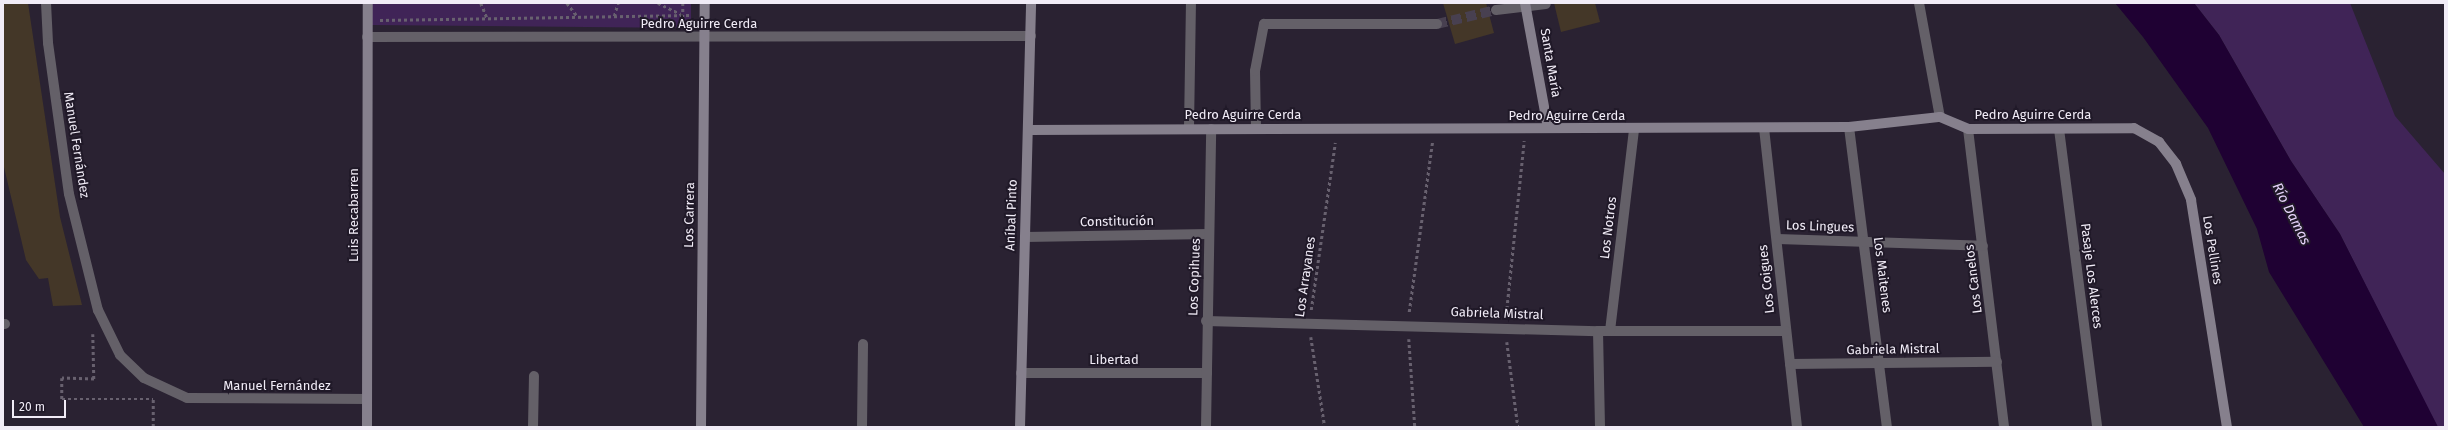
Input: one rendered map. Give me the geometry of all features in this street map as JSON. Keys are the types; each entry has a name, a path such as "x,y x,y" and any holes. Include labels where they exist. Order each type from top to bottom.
{"street":[{"name":"Manuel Fernández","path":"46,3 48,42 70,194 98,310 120,355 153,384 187,398 367,399"},
{"name":"Luis Recabarren","path":"367,427 368,3"},
{"name":"Los Carrera","path":"701,427 705,3"},
{"name":"Aníbal Pinto","path":"1020,427 1031,3"},
{"path":"1189,128 1191,3"},
{"path":"1919,3 1940,117"},
{"path":"1496,10 1526,5 1546,4"},
{"name":"Santa María","path":"1526,5 1548,128"},
{"path":"1256,128 1255,71 1264,24 1437,24"},
{"name":"Pedro Aguirre Cerda","path":"367,37 1030,36"},
{"name":"Pedro Aguirre Cerda","path":"1028,130 1189,128 1634,129 1849,127 1940,117 1968,129 2104,128"},
{"name":"Los Maitenes","path":"1849,127 1887,427"},
{"name":"Los Coigues","path":"1764,128 1797,427"},
{"name":"Los Pellines","path":"2104,128 2134,128 2159,142 2176,164 2191,200 2228,427"},
{"name":"Los Copihues","path":"1206,427 1206,321 1211,129"},
{"name":"Los Notros","path":"1610,331 1634,129"},
{"name":"Los Canelos","path":"1968,129 2004,427"},
{"name":"Pasaje Los Alerces","path":"2059,129 2097,427"},
{"name":"Constitución","path":"1025,237 1209,234"},
{"name":"Los Lingues","path":"1776,238 1983,246"},
{"name":"Gabriela Mistral","path":"1206,321 1505,327 1598,331 1786,331"},
{"path":"1598,331 1600,427"},
{"path":"862,427 863,344"},
{"name":"Gabriela Mistral","path":"1790,364 1997,362"},
{"name":"Libertad","path":"1021,373 1207,373"},
{"path":"533,427 534,376"}],"path":[{"path":"481,3 487,18"},
{"path":"567,3 578,17"},
{"path":"614,16 618,3"},
{"path":"658,3 683,15"},
{"path":"683,3 683,36"},
{"path":"368,20 705,14"},
{"path":"1415,427 1408,325 1433,128"},
{"path":"1518,427 1505,327 1525,128"},
{"name":"Los Arrayanes","path":"1325,427 1309,323 1337,129"},
{"path":"93,326 94,379 62,378 62,399 160,398"},
{"path":"153,384 153,427"}],"shaded area":[{"path":"372,3 691,3 691,28 371,25"},
{"path":"2194,3 2350,3 2395,116 2445,174 2445,427 2438,427 2424,402 2340,234 2291,161 2219,35"}],"water":[{"name":"Río Damas","path":"2115,3 2194,3 2219,35 2291,161 2340,234 2438,427 2364,427 2269,272 2257,229 2208,128 2143,37"}],"building":[{"path":"3,3 28,3 60,217 82,305 53,306 48,278 39,279 26,260 3,163"},
{"path":"1443,3 1486,3 1494,33 1455,44"},
{"path":"1554,3 1595,3 1600,22 1561,32"}],"tunnel":[{"path":"1437,24 1496,10"}]}
